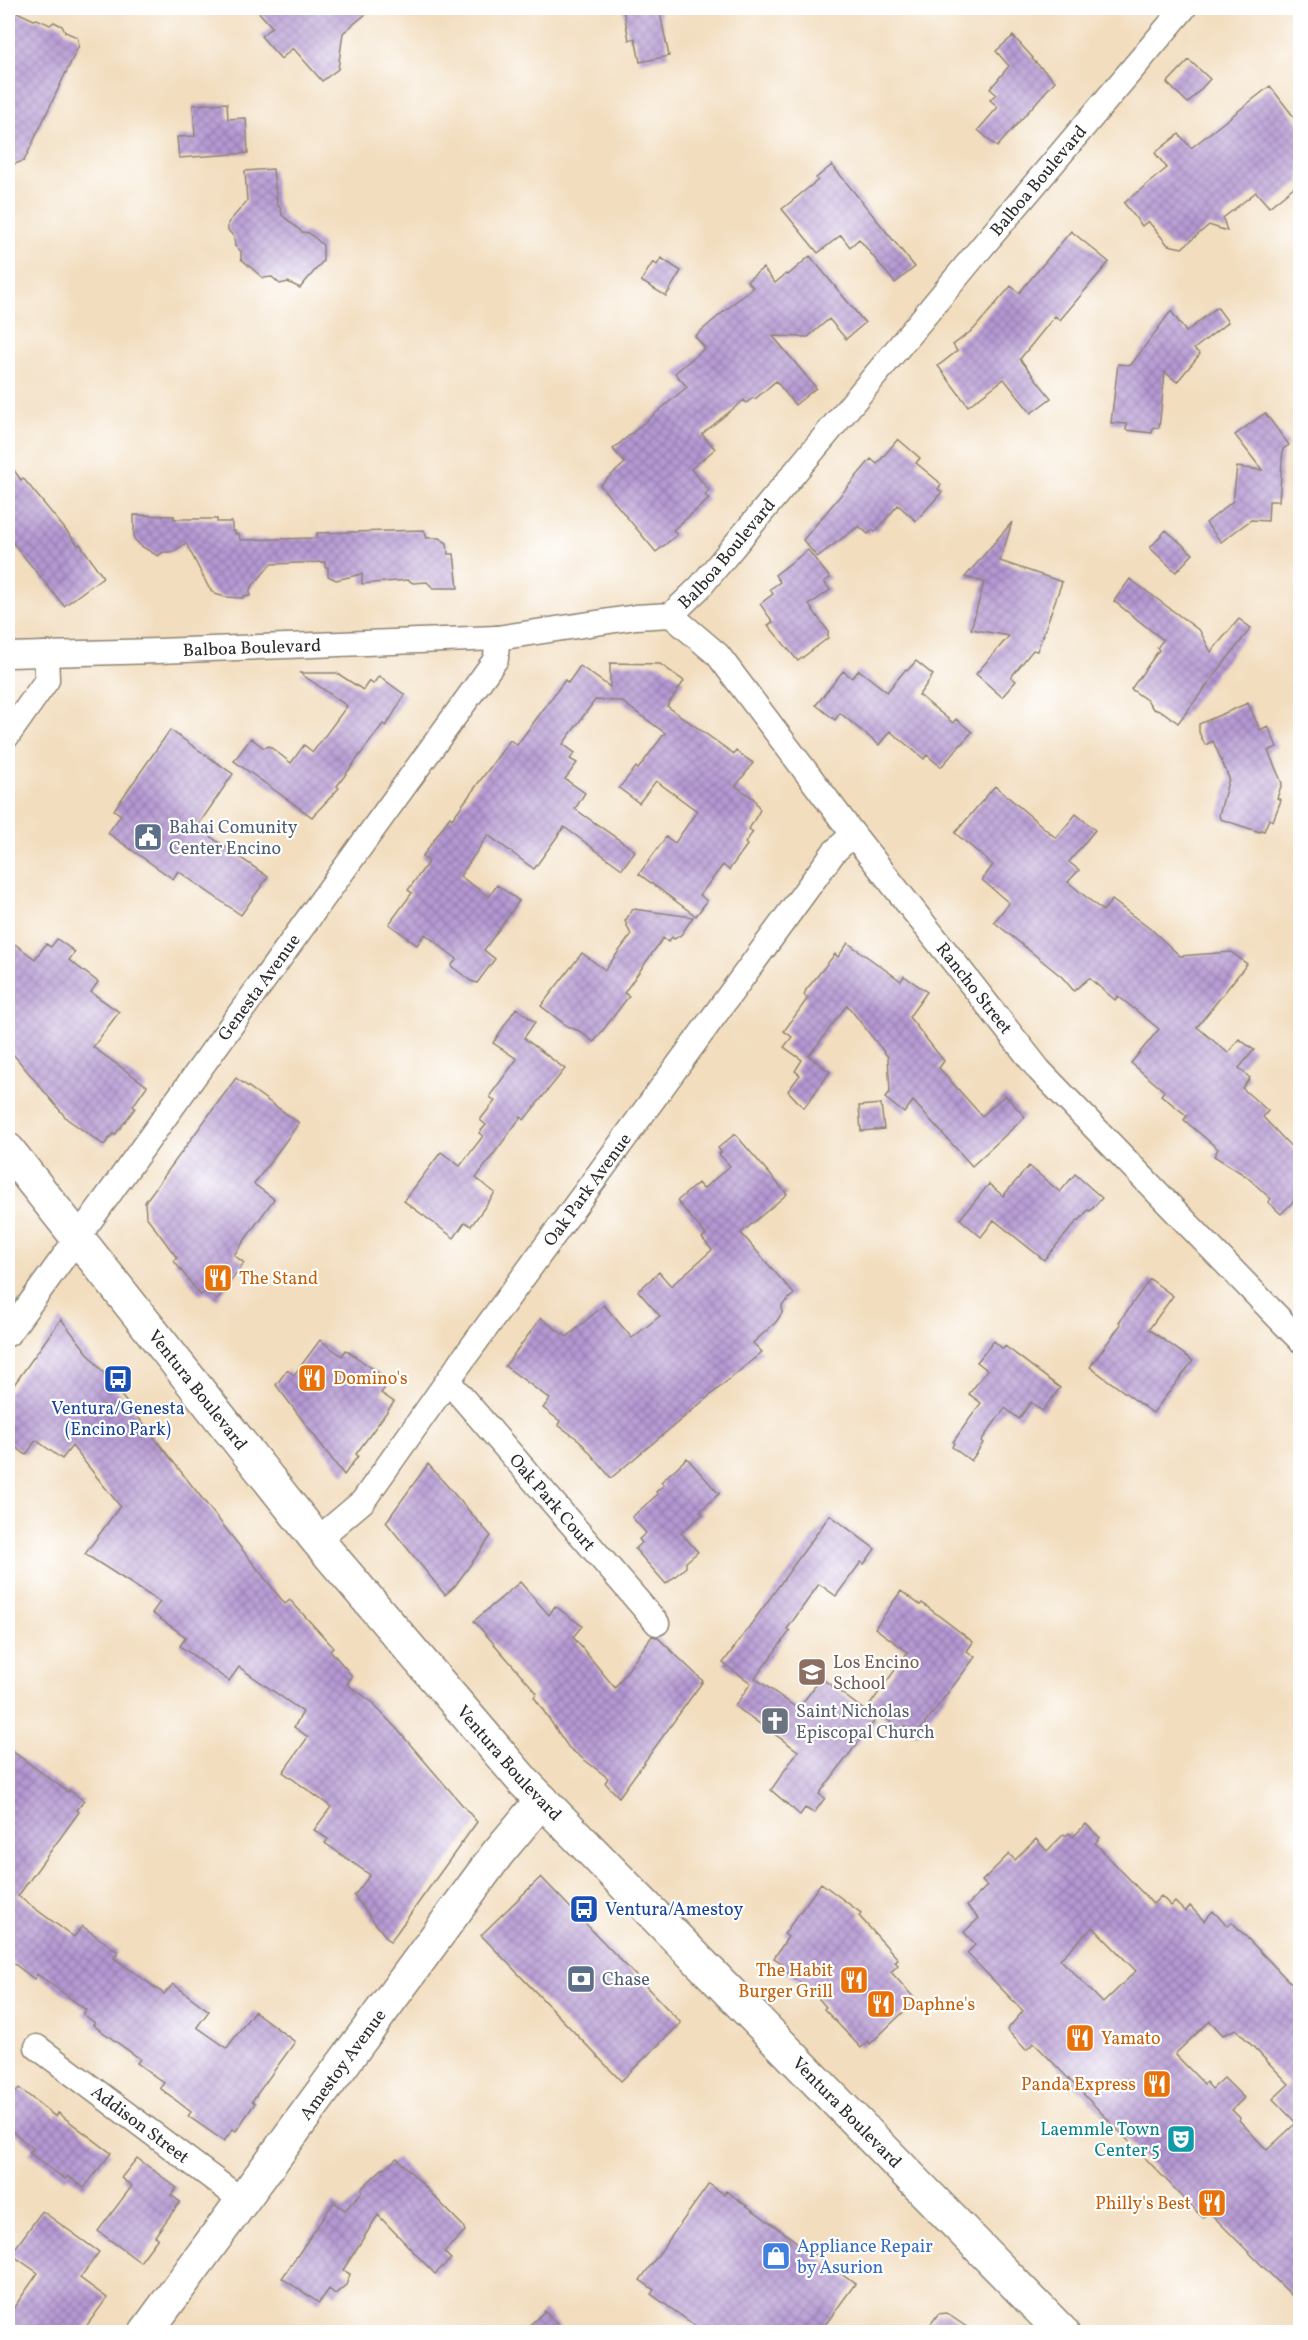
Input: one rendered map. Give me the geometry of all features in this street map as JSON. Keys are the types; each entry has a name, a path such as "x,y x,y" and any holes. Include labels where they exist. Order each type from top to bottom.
{"main road":[{"name":"Ventura Boulevard","path":"8,1150 316,1540 493,1747 542,1800 1062,2332"},
{"name":"Amestoy Avenue","path":"146,2332 502,1847 542,1800"}],"street":[{"name":"Balboa Boulevard","path":"8,655 497,638 636,616 671,615 700,587 975,255 1184,8"},
{"name":"Rancho Street","path":"671,615 718,655 853,834 1039,1070 1300,1340"},
{"name":"Genesta Avenue","path":"8,1334 496,659 497,638"},
{"path":"8,735 47,680 46,654"},
{"name":"Oak Park Avenue","path":"316,1540 363,1501 834,852 853,834"},
{"name":"Oak Park Court","path":"448,1381 657,1623"},
{"name":"Addison Street","path":"37,2047 243,2200"}],"building":[{"path":"8,8 34,20 37,19 50,25 54,22 62,26 65,32 77,37 79,45 24,161 8,166"},
{"path":"255,8 373,8 343,33 338,69 322,81 293,48 281,59 261,36 272,27"},
{"path":"623,8 659,8 669,56 640,62 635,38 629,40"},
{"path":"1013,36 1032,59 1055,81 997,147 978,130 998,107 990,100 996,94 990,89 1009,66 996,51"},
{"path":"1189,60 1210,79 1188,103 1167,83"},
{"path":"1270,86 1300,125 1300,182 1269,207 1256,192 1223,218 1227,231 1209,225 1182,248 1168,245 1148,221 1142,226 1124,203 1167,168 1155,153 1179,134 1191,148"},
{"path":"227,103 228,119 246,118 248,153 179,158 177,137 195,136 193,105"},
{"path":"832,165 915,267 895,283 859,239 850,247 841,235 818,253 782,209 818,180 816,178"},
{"path":"273,169 277,204 282,215 302,232 309,233 323,245 323,261 300,288 288,282 280,284 272,277 263,278 241,259 241,251 235,246 234,237 228,230 228,223 247,201 245,171"},
{"path":"1071,231 1109,262 1060,320 1055,316 1020,359 1051,398 1031,413 1004,379 968,406 938,366 957,351 953,345 974,329 1011,286 1019,293"},
{"path":"810,256 865,323 846,339 829,319 808,337 773,336 816,388 795,405 776,381 755,399 746,403 744,400 702,434 715,449 691,469 709,490 705,495 709,499 673,530 677,535 656,552 600,485 625,463 613,449 687,387 675,373 705,348 695,336 753,287 747,281 763,268 775,283"},
{"path":"661,258 681,271 666,296 641,281 653,262 657,265"},
{"path":"1217,307 1228,322 1194,349 1200,354 1177,382 1165,372 1159,428 1153,427 1152,433 1126,430 1127,424 1111,423 1118,364 1131,365 1171,311 1186,332"},
{"path":"1265,413 1289,445 1283,449 1279,501 1269,501 1268,521 1251,520 1221,542 1206,523 1233,501 1237,467 1262,470 1235,435"},
{"path":"898,439 920,458 916,463 938,481 941,485 938,489 942,492 916,521 898,505 875,532 873,530 868,534 859,526 817,557 803,540 871,459 877,464"},
{"path":"8,462 78,545 80,544 103,577 64,606 8,537"},
{"path":"134,515 174,516 174,519 217,519 217,522 232,522 232,531 239,534 240,540 317,538 317,533 424,530 427,538 439,538 447,543 448,554 454,554 458,588 433,588 427,582 413,583 408,580 362,584 362,574 336,580 328,576 328,567 325,567 325,562 271,564 250,589 250,596 225,597 215,594 209,588 186,543 173,552 163,552 158,556 141,546 134,539"},
{"path":"1012,522 1000,561 1062,582 1037,651 1033,650 1011,677 1016,681 1002,697 976,674 1009,636 971,629 984,582 965,577"},
{"path":"1166,530 1193,554 1176,572 1150,548"},
{"path":"808,550 830,578 824,582 830,590 809,605 828,631 828,638 798,661 768,625 773,622 760,604 773,594 770,589 780,582 775,575"},
{"path":"1130,579 1200,631 1211,652 1239,619 1251,628 1178,723 1163,712 1153,709 1148,701 1131,689 1159,650 1157,648 1163,640 1114,601"},
{"path":"916,661 933,675 919,695 953,723 956,719 972,732 941,767 927,755 924,759 890,731 879,745 840,713 835,720 816,705 843,671 852,678 859,670 887,692 906,669 908,670"},
{"path":"610,663 660,664 684,681 667,706 734,754 736,751 753,763 736,786 754,799 760,810 749,829 753,832 745,843 747,845 729,870 723,865 700,895 707,901 696,916 639,874 666,837 675,843 697,811 656,781 639,803 619,788 636,767 638,769 665,733 621,701 595,700 563,744 575,753 570,759 577,763 565,779 585,793 575,809 635,851 622,869 564,827 534,869 488,835 460,876 489,897 497,885 519,901 484,950 495,959 477,983 471,981 451,966 457,959 425,934 417,945 389,924 412,893 408,890 429,861 422,857 510,740 517,745 565,680 568,683 580,666 610,687"},
{"path":"300,673 337,673 363,690 369,681 373,684 379,676 405,695 386,726 383,724 337,786 339,788 312,817 234,761 251,738 264,748 269,746 291,763 304,745 313,752 347,706"},
{"path":"1248,703 1260,730 1268,726 1277,747 1268,751 1282,783 1277,798 1281,800 1273,821 1269,819 1264,831 1260,832 1220,819 1219,815 1229,778 1213,741 1205,745 1199,732 1199,724"},
{"path":"170,730 233,774 197,827 268,877 241,915 178,871 173,879 108,833 121,815 114,810"},
{"path":"995,786 1056,838 1076,814 1095,830 1069,862 1079,870 1068,882 1103,911 1112,900 1153,931 1180,956 1231,952 1247,964 1197,1027 1228,1053 1239,1039 1254,1050 1239,1068 1250,1078 1242,1088 1268,1111 1263,1117 1300,1156 1300,1195 1281,1214 1268,1202 1271,1199 1246,1176 1214,1156 1218,1149 1184,1120 1187,1116 1161,1095 1164,1091 1131,1063 1159,1029 1118,996 1115,1000 1089,978 1074,991 1062,977 994,922 1009,903 982,880 993,865 955,833"},
{"path":"633,909 693,917 681,935 674,939 672,937 668,942 663,938 624,993 629,996 594,1042 579,1031 567,1026 541,1006 582,953 605,970 631,935 625,921"},
{"path":"8,939 35,959 46,944 51,947 57,939 75,952 69,960 98,982 91,992 119,1012 93,1047 147,1086 133,1106 135,1108 115,1135 113,1134 104,1145 67,1119 8,1048"},
{"path":"848,943 901,981 904,976 927,992 909,1017 944,1061 939,1068 982,1116 1005,1095 1025,1117 972,1166 913,1101 904,1113 885,1098 890,1092 888,1057 847,1005 809,1056 830,1072 804,1108 788,1091 800,1075 795,1071 802,1060 784,1047 792,1037 784,1031 808,998 804,995 806,990 835,954 838,957"},
{"path":"516,1008 535,1022 524,1038 565,1069 524,1120 521,1117 476,1178 495,1193 471,1226 465,1222 454,1238 404,1201 441,1152 460,1166 483,1136 479,1133 486,1125 480,1120 495,1101 490,1097 491,1094 517,1059 493,1043"},
{"path":"236,1078 299,1123 254,1184 274,1199 234,1255 244,1263 217,1300 206,1292 200,1295 174,1261 177,1258 146,1216 145,1202"},
{"path":"881,1104 884,1129 861,1131 859,1106"},
{"path":"735,1134 787,1194 741,1233 794,1294 782,1305 782,1313 776,1322 753,1343 762,1352 611,1478 579,1440 558,1425 560,1421 543,1408 550,1399 505,1366 541,1318 567,1337 604,1305 632,1338 660,1316 638,1291 659,1272 671,1286 712,1250 702,1238 706,1235 677,1201 698,1183 703,1189 730,1166 719,1154 721,1152 718,1148"},
{"path":"1029,1166 1060,1192 1075,1174 1102,1198 1078,1220 1044,1260 994,1220 981,1237 960,1219 989,1184 1003,1196"},
{"path":"1150,1279 1173,1296 1149,1329 1193,1361 1153,1413 1090,1367"},
{"path":"61,1319 285,1604 290,1600 333,1647 330,1650 352,1676 347,1684 375,1704 477,1822 390,1942 354,1896 370,1875 325,1843 328,1839 314,1830 331,1807 283,1772 308,1737 294,1727 303,1712 239,1667 229,1681 180,1646 186,1637 152,1613 160,1602 85,1554 120,1506 72,1446 62,1459 36,1440 26,1455 8,1441 8,1393"},
{"path":"320,1340 342,1356 346,1350 386,1378 389,1382 381,1393 394,1402 356,1454 358,1456 344,1475 276,1385 287,1370 294,1375"},
{"path":"994,1341 1003,1349 1005,1346 1060,1388 1042,1411 1031,1402 1019,1419 1005,1408 981,1441 983,1443 971,1461 952,1447 953,1442 981,1403 969,1394 987,1370 977,1362"},
{"path":"687,1458 719,1494 700,1511 703,1514 681,1533 698,1552 686,1562 686,1567 666,1584 635,1549 642,1543 639,1539 646,1533 632,1517 658,1494 656,1492 664,1485 661,1482"},
{"path":"428,1464 491,1536 455,1586 445,1595 386,1522"},
{"path":"830,1515 875,1549 864,1564 861,1562 836,1596 819,1584 787,1629 790,1631 755,1678 798,1709 821,1678 876,1719 819,1794 825,1798 814,1813 805,1808 800,1815 771,1790 798,1751 735,1706 751,1683 723,1663"},
{"path":"520,1582 549,1615 555,1606 582,1626 573,1637 615,1688 652,1636 657,1637 703,1681 619,1797 605,1783 608,1778 569,1748 534,1697 537,1693 474,1621"},
{"path":"901,1591 920,1605 922,1603 973,1642 967,1651 975,1657 917,1734 905,1726 902,1730 869,1706 908,1652 875,1628"},
{"path":"8,1748 84,1801 77,1810 79,1812 18,1896 74,1937 82,1926 118,1952 114,1958 164,1994 173,1984 209,2011 197,2027 227,2048 254,2011 295,2042 252,2101 255,2103 236,2131 233,2129 224,2141 188,2116 191,2112 160,2088 164,2083 137,2063 140,2059 93,2025 95,2023 83,2014 86,2010 37,1974 34,1979 8,1959"},
{"path":"1086,1824 1100,1838 1095,1843 1153,1904 1161,1896 1171,1906 1175,1902 1185,1912 1190,1906 1204,1921 1213,1911 1227,1926 1232,1922 1300,1993 1300,2304 1209,2212 1203,2218 1034,2043 1026,2050 1007,2030 1023,2011 967,1953 975,1945 964,1932 979,1918 967,1906 987,1886 982,1881 1009,1854 1015,1860 1036,1839 1047,1851 1064,1834 1065,1836 1069,1833 1073,1837","holes":["1093,1927 1136,1971 1103,2003 1060,1959","1210,2021 1223,2035 1236,2029 1289,2084 1273,2099 1296,2123 1267,2150 1232,2110 1244,2098 1224,2078 1212,2089 1206,2082 1204,2084 1175,2054"]},
{"name":"Chase","path":"541,1877 681,2023 621,2081 481,1935"},
{"path":"821,1883 861,1913 859,1916 898,1959 895,1962 898,1965 891,1972 916,2000 870,2044 868,2041 861,2048 824,2009 826,2007 813,1992 780,1968 783,1964 774,1958 788,1937 784,1934"},
{"path":"8,2085 16,2092 19,2088 56,2117 58,2113 111,2153 84,2188 68,2176 65,2179 29,2153 33,2148 8,2128"},
{"path":"137,2158 177,2188 171,2195 180,2202 155,2236 158,2238 140,2262 98,2231 132,2186 121,2178"},
{"path":"397,2158 463,2226 465,2231 444,2252 451,2259 435,2274 378,2215 343,2270 350,2274 346,2285 335,2294 329,2289 319,2303 282,2278 334,2202 345,2210 362,2192 362,2188"},
{"path":"709,2184 724,2194 726,2191 855,2284 820,2332 704,2332 651,2294 654,2290 640,2280"},
{"path":"42,2211 99,2252 80,2278 107,2298 82,2332 8,2332 8,2316 38,2273 11,2254"},
{"path":"545,2311 565,2332 522,2332"},
{"path":"946,2313 974,2332 925,2332 938,2314"}],"place":[{"name":"Bahai Comunity Center Encino","path":"148,837"},
{"name":"The Stand","path":"218,1278"},
{"name":"Domino's","path":"312,1378"},
{"name":"Ventura/Genesta (Encino Park)","path":"118,1379"},
{"name":"Los Encino School","path":"812,1672"},
{"name":"Saint Nicholas Episcopal Church","path":"775,1721"},
{"name":"Ventura/Amestoy","path":"584,1909"},
{"name":"Chase","path":"581,1979"},
{"name":"The Habit Burger Grill","path":"854,1980"},
{"name":"Daphne's","path":"881,2004"},
{"name":"Yamato","path":"1080,2038"},
{"name":"Panda Express","path":"1157,2084"},
{"name":"Laemmle Town Center 5","path":"1181,2139"},
{"name":"Philly's Best","path":"1212,2203"},
{"name":"Appliance Repair by Asurion","path":"776,2256"}]}
